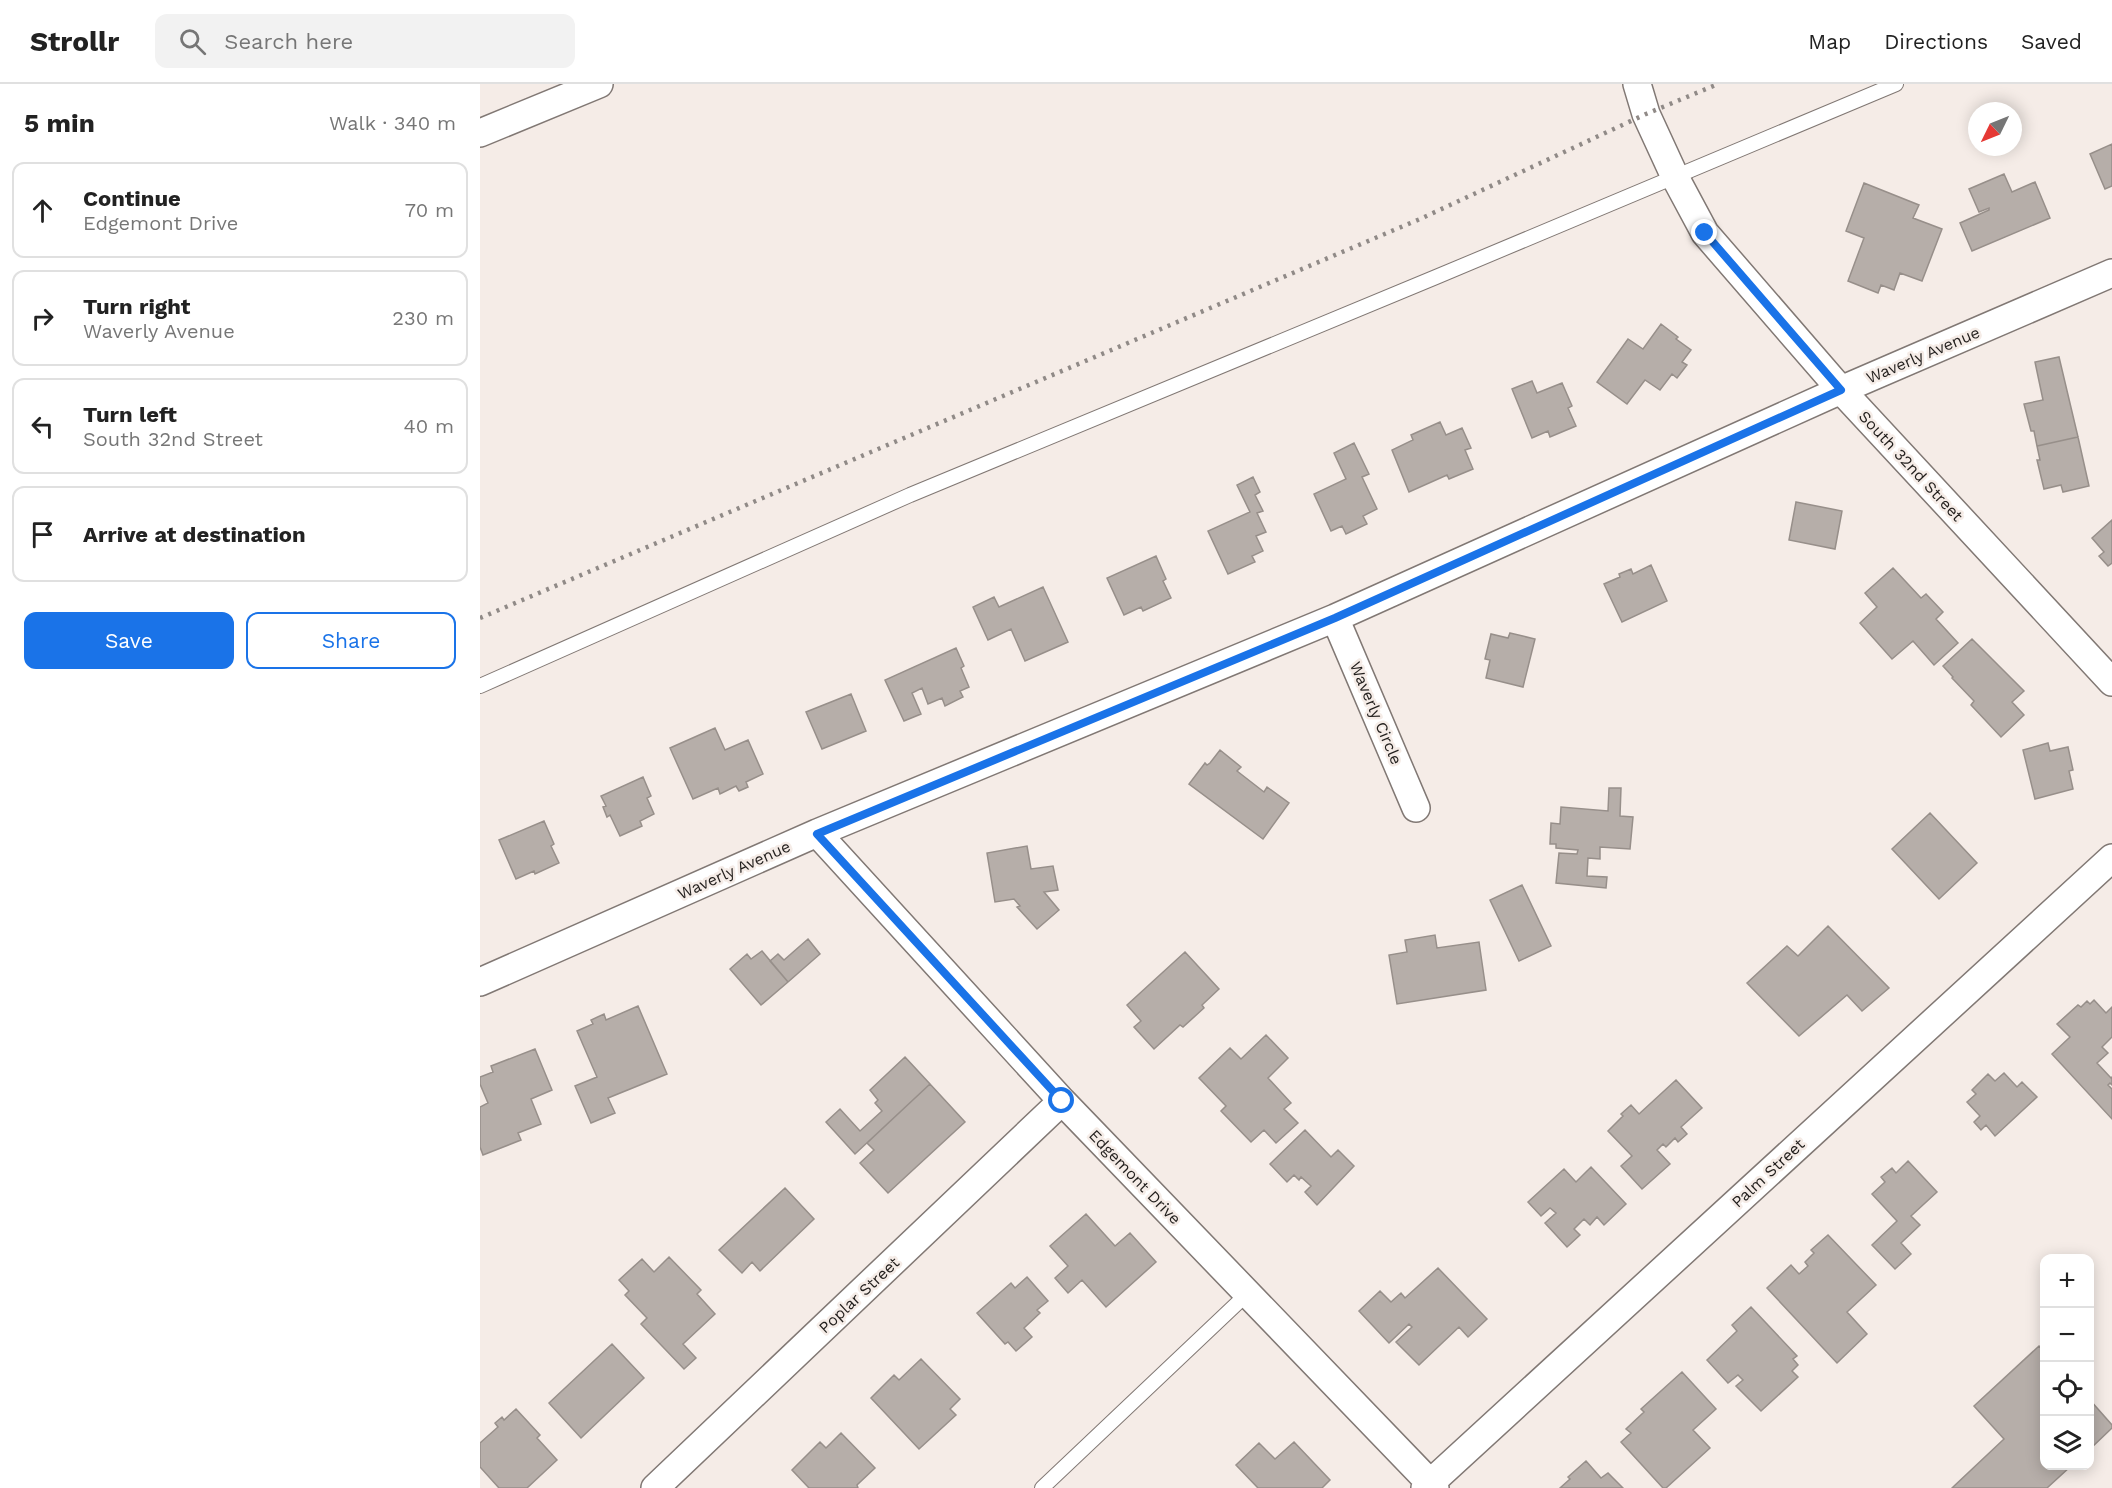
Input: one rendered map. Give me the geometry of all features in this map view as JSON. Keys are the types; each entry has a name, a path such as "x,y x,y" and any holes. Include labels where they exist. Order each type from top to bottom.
{"street":[{"path":"480,133 599,84"},
{"name":"South 32nd Street","path":"1637,84 1646,114 1675,177 1705,233 1841,390 2112,682"},
{"name":"Waverly Avenue","path":"480,982 817,834 1335,618 1841,390 2112,273"},
{"name":"Waverly Circle","path":"1335,618 1416,808"},
{"name":"Edgemont Drive","path":"817,834 1062,1101 1430,1486"},
{"name":"Palm Street","path":"1430,1486 2112,858"},
{"name":"Poplar Street","path":"655,1488 1062,1101"}],"lane":[{"path":"480,686 910,495 1896,84"},
{"path":"1042,1488 1247,1294"}],"building":[{"path":"2112,144 2112,186 2105,189 2090,154"},
{"path":"2004,174 2012,192 2035,182 2050,218 1972,251 1960,223 1989,208 1979,212 1969,189"},
{"path":"1864,183 1919,205 1913,218 1942,229 1922,281 1900,273 1894,290 1881,285 1878,293 1848,281 1864,238 1846,231"},
{"path":"1661,324 1691,350 1682,362 1687,365 1677,378 1672,374 1660,390 1645,380 1627,404 1597,382 1628,339 1643,349"},
{"path":"2059,357 2078,437 2037,446 2024,404 2043,400 2035,362"},
{"path":"1532,381 1537,393 1562,383 1572,406 1568,408 1576,426 1550,437 1548,431 1532,438 1512,389"},
{"path":"1440,422 1446,435 1462,428 1471,448 1465,450 1473,469 1449,479 1447,475 1409,492 1392,450 1413,440 1411,435"},
{"path":"2078,437 2089,486 2063,492 2061,485 2044,489 2037,460 2040,460 2037,446"},
{"path":"1354,443 1369,474 1362,477 1377,509 1363,516 1367,524 1346,534 1342,526 1331,531 1314,494 1346,479 1334,453"},
{"path":"1253,477 1260,492 1255,495 1263,511 1257,513 1266,532 1256,536 1263,551 1252,556 1255,562 1228,574 1208,531 1250,512 1237,485"},
{"path":"1796,502 1842,511 1835,549 1789,540"},
{"path":"2112,520 2112,563 2108,566 2099,556 2104,552 2092,538"},
{"path":"1156,556 1166,579 1163,581 1171,598 1143,611 1141,607 1124,615 1107,578"},
{"path":"1651,565 1667,601 1622,622 1604,584 1631,569 1633,574"},
{"path":"1893,568 1921,598 1926,594 1943,612 1936,619 1958,643 1934,665 1913,641 1892,659 1860,623 1877,607 1865,593"},
{"path":"1043,587 1068,642 1025,661 1011,629 988,640 973,607 994,597 999,607"},
{"path":"1510,633 1535,639 1523,687 1486,678 1490,660 1485,659 1491,634 1508,638"},
{"path":"1972,639 2024,691 2012,702 2024,715 2001,737 1971,705 1974,701 1943,666"},
{"path":"956,648 964,666 961,668 969,687 960,691 963,697 945,706 942,698 928,704 922,688 912,693 921,714 904,721 885,680"},
{"path":"851,694 866,731 822,749 806,712"},
{"path":"715,728 725,750 748,740 763,774 746,782 748,787 739,791 736,786 720,794 718,788 693,799 670,748"},
{"path":"2048,743 2050,751 2068,747 2073,770 2069,771 2073,789 2035,799 2023,750"},
{"path":"1220,750 1241,767 1237,771 1264,792 1267,787 1289,803 1263,839 1189,784 1205,763 1207,765 1210,763"},
{"path":"643,777 651,796 647,798 654,814 640,821 642,826 620,836 610,815 607,817 603,807 606,806 601,796"},
{"path":"1609,788 1621,788 1620,816 1633,817 1630,849 1600,847 1600,859 1588,858 1587,876 1607,877 1606,888 1556,883 1559,853 1577,854 1578,850 1556,848 1556,844 1550,844 1551,823 1560,824 1561,807 1608,811"},
{"path":"1930,813 1977,863 1939,899 1892,849"},
{"path":"544,821 554,844 551,846 559,863 535,874 534,871 516,879 499,840"},
{"path":"1027,846 1031,869 1053,866 1058,890 1044,892 1059,910 1037,929 1017,907 1020,906 1014,899 995,902 987,853"},
{"path":"1522,885 1551,946 1519,961 1490,900"},
{"path":"1828,926 1889,988 1862,1011 1847,995 1799,1036 1747,983 1787,946 1798,956"},
{"path":"1435,935 1437,948 1479,942 1486,990 1397,1004 1389,955 1407,952 1405,940"},
{"path":"808,939 820,954 788,982 770,961 778,954 784,960"},
{"path":"762,951 788,982 761,1005 730,969 747,954 751,959"},
{"path":"1185,952 1219,989 1202,1005 1204,1008 1183,1027 1180,1025 1154,1049 1134,1027 1141,1021 1127,1005"},
{"path":"2094,1000 2106,1013 2112,1007 2112,1037 2102,1047 2108,1053 2097,1063 2112,1077 2112,1085 2110,1083 2108,1085 2112,1089 2112,1119 2052,1054 2070,1037 2057,1024 2078,1005 2081,1007 2087,1001 2090,1004"},
{"path":"638,1006 667,1074 608,1098 615,1113 591,1123 575,1086 597,1077 577,1031 593,1024 591,1020 604,1014 606,1020"},
{"path":"1266,1035 1288,1058 1268,1078 1291,1103 1284,1109 1298,1123 1276,1143 1264,1130 1251,1142 1221,1111 1226,1106 1199,1078 1230,1048 1241,1059"},
{"path":"535,1049 552,1090 531,1099 541,1124 518,1133 521,1140 483,1155 480,1147 480,1107 488,1103 480,1084 480,1077 493,1072 491,1066"},
{"path":"905,1057 930,1084 855,1154 826,1122 840,1109 860,1131 882,1111 875,1103 878,1100 870,1090"},
{"path":"2004,1073 2017,1087 2022,1082 2037,1097 1995,1136 1986,1125 1981,1130 1974,1122 1980,1116 1967,1102 1976,1094 1972,1090 1988,1074 1995,1081"},
{"path":"1676,1080 1702,1108 1681,1127 1687,1134 1678,1142 1675,1138 1666,1147 1663,1144 1657,1150 1670,1164 1642,1189 1621,1166 1632,1156 1608,1131 1631,1105 1639,1114"},
{"path":"930,1084 965,1122 888,1193 860,1163 874,1150 867,1143"},
{"path":"1305,1130 1331,1157 1338,1150 1354,1166 1317,1205 1305,1192 1311,1186 1301,1177 1299,1180 1294,1175 1287,1182 1270,1164"},
{"path":"1908,1161 1937,1192 1911,1216 1920,1225 1901,1243 1911,1254 1895,1269 1872,1245 1897,1221 1872,1194 1885,1182 1881,1177 1892,1168 1896,1173"},
{"path":"1591,1167 1626,1204 1604,1225 1597,1217 1590,1225 1584,1219 1574,1229 1580,1235 1567,1247 1545,1223 1556,1213 1550,1208 1541,1216 1528,1202 1564,1169 1576,1182"},
{"path":"785,1188 814,1219 760,1271 752,1262 742,1273 719,1250"},
{"path":"1086,1214 1115,1246 1130,1233 1156,1262 1106,1307 1082,1280 1068,1293 1055,1278 1068,1266 1050,1246"},
{"path":"1828,1235 1876,1285 1847,1312 1867,1334 1837,1363 1767,1288 1791,1265 1799,1274 1808,1266 1805,1262 1814,1253 1811,1250"},
{"path":"669,1257 701,1290 697,1294 715,1314 683,1344 696,1358 684,1369 641,1324 647,1318 625,1295 629,1291 619,1280 642,1259 654,1272"},
{"path":"1438,1268 1487,1319 1468,1337 1459,1327 1419,1365 1396,1342 1412,1327 1409,1324 1389,1343 1359,1311 1380,1291 1391,1302 1401,1293 1405,1298"},
{"path":"1027,1277 1048,1301 1037,1310 1040,1313 1024,1328 1032,1337 1016,1351 1008,1342 1005,1344 977,1313 1011,1283 1015,1288"},
{"path":"1751,1307 1797,1356 1793,1359 1798,1365 1792,1371 1798,1377 1761,1411 1736,1386 1743,1380 1738,1375 1728,1383 1707,1360 1737,1331 1732,1325"},
{"path":"612,1344 644,1378 581,1438 549,1403"},
{"path":"2039,1346 2040,1470 2067,1470 2047,1488 1952,1488 2004,1439 1974,1406"},
{"path":"921,1359 960,1399 950,1409 956,1415 919,1449 871,1398 894,1375 899,1380"},
{"path":"1682,1372 1716,1409 1693,1430 1710,1448 1666,1488 1663,1488 1621,1442 1631,1433 1626,1429 1644,1412 1641,1409"},
{"path":"2094,1405 2112,1425 2112,1428 2094,1445"},
{"path":"516,1409 540,1435 537,1438 557,1460 527,1488 499,1488 480,1467 480,1443 498,1427 495,1423 502,1417 504,1420"},
{"path":"841,1433 875,1468 857,1485 858,1488 809,1488 792,1470 820,1442 826,1448"},
{"path":"1294,1442 1330,1480 1322,1488 1258,1488 1236,1465 1259,1443 1275,1459"},
{"path":"1586,1461 1601,1478 1608,1473 1623,1488 1560,1488 1570,1479 1568,1477"}],"railway":[{"path":"480,618 1420,219 1646,114 1718,84"}],"route":[{"path":"1062,1101 817,834 1335,618 1841,390 1705,233"}]}
